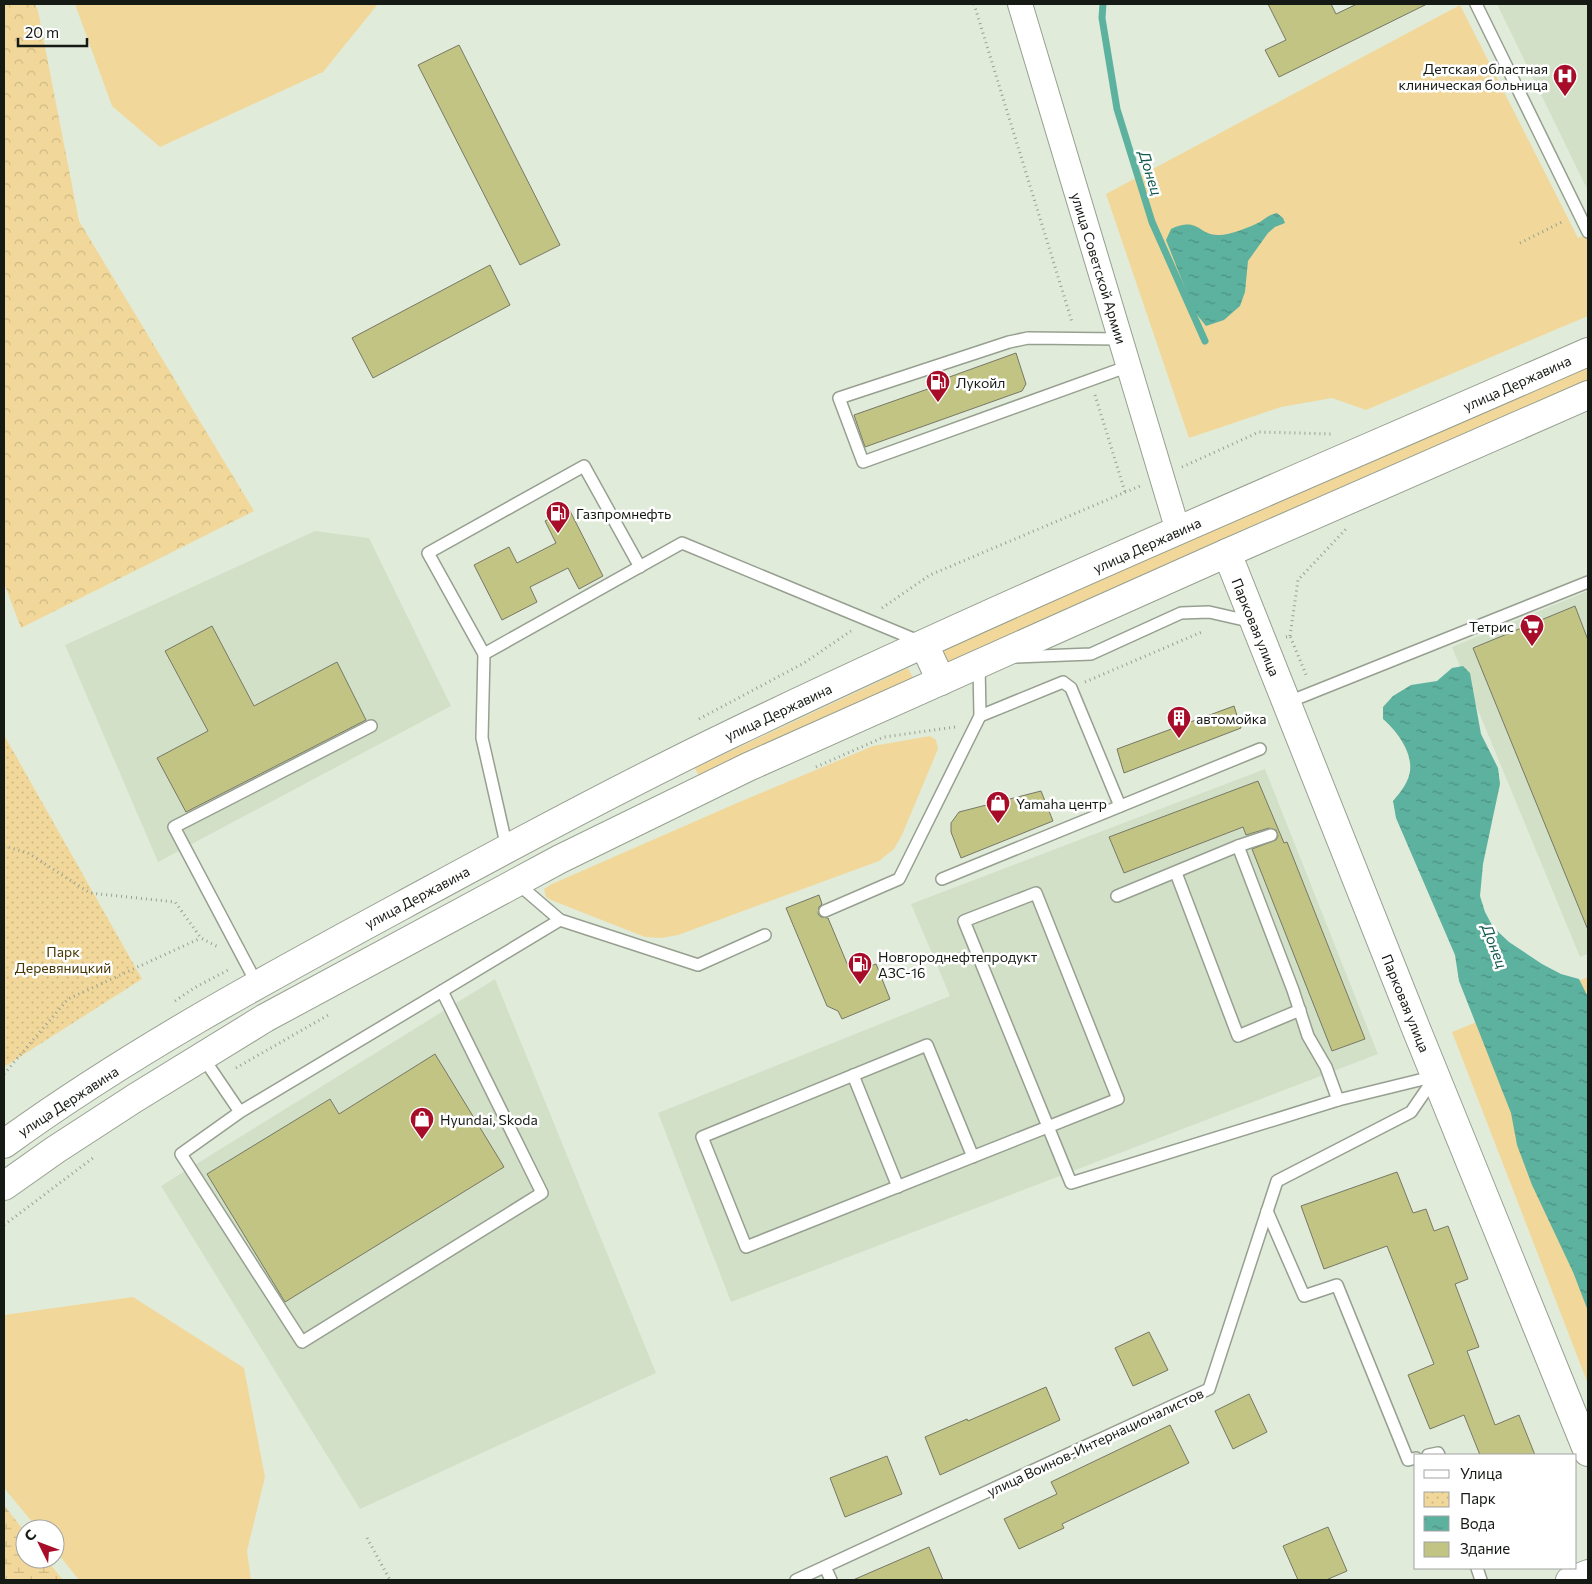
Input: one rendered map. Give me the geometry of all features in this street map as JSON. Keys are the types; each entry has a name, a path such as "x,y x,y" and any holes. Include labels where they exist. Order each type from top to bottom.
{"main road":[{"name":"улица Державина","path":"4,1144 251,972 507,848 731,734 924,644 1588,352"},
{"path":"4,1186 55,1150 265,1018 516,882 748,767 1588,395"},
{"name":"Парковая улица","path":"1227,554 1588,1452"},
{"path":"924,644 941,681"}],"street":[{"name":"улица Советской Армии","path":"1020,4 1178,531"},
{"path":"1568,1580 1588,1572"}],"lane":[{"path":"1476,4 1584,216 1588,232"},
{"path":"1120,339 1028,338 1009,342 838,398 863,462 1129,366"},
{"path":"507,848 482,738 484,654 428,553 584,466 640,567"},
{"path":"484,654 682,543 924,644"},
{"path":"1286,703 1588,582"},
{"path":"825,911 899,879 978,720 986,661 1090,654 1181,613 1209,612 1254,622"},
{"path":"978,720 1063,682 1070,688 1120,806"},
{"path":"251,972 174,827 371,726"},
{"path":"942,879 1260,749"},
{"path":"1117,896 1238,846 1271,835"},
{"path":"1238,846 1308,1036 1326,1067 1338,1100"},
{"path":"1176,873 1238,1036 1300,1010"},
{"path":"516,882 560,920 698,965 765,935"},
{"path":"973,1157 927,1045 702,1137 746,1247 898,1187 973,1157 1048,1127 1118,1099 1036,893 964,921 1048,1127 1071,1183 1338,1100 1436,1076"},
{"path":"442,991 542,1193 302,1342 182,1154 240,1112 560,920"},
{"path":"202,1056 240,1112"},
{"path":"853,1075 898,1187"},
{"name":"улица Воинов-Интернационалистов","path":"796,1580 1209,1389 1277,1181 1411,1112 1436,1076"},
{"path":"1268,1211 1304,1296 1337,1286 1408,1460 1414,1458"},
{"path":"825,1568 831,1580"}],"path":[{"path":"974,4 1078,339"},
{"path":"1520,243 1584,216"},
{"path":"1091,380 1125,492"},
{"path":"1316,675 1307,679 1290,636 1298,580 1353,522"},
{"path":"1070,688 1209,629"},
{"path":"1264,648 1290,636"},
{"path":"809,770 884,737 978,720"},
{"path":"4,846 28,853 90,892 174,902 200,938 251,972"},
{"path":"4,1074 68,999 200,938"},
{"path":"217,1079 336,1011"},
{"path":"4,1225 100,1153"},
{"path":"366,1538 390,1580"}],"shaded area":[{"name":"Детская областная клиническая больница","path":"1497,4 1588,4 1588,191"},
{"path":"315,531 369,538 451,706 158,862 65,645"},
{"path":"1588,591 1588,954 1580,957 1452,647"},
{"path":"1265,769 1378,1054 731,1302 658,1113 950,996 911,904"},
{"path":"495,979 656,1373 360,1509 161,1186"}],"green space":[{"path":"4,4 35,4 38,11 79,221 254,511 21,628 4,583"},
{"path":"75,4 378,4 323,72 160,147 112,106"},
{"path":"1460,5 1578,238 1588,234 1588,316 1366,410 1332,398 1281,407 1189,438 1106,194"},
{"path":"1588,365 1588,382 947,663 940,648"},
{"path":"908,668 913,678 700,778 695,768"},
{"name":"Парк Деревяницкий","path":"4,735 142,979 4,1067"},
{"path":"930,736 936,740 938,749 902,835 894,849 879,861 678,935 661,938 645,937 546,897 544,889 552,884 737,803 873,746"},
{"path":"1588,977 1588,1384 1452,1032"},
{"path":"133,1297 244,1368 265,1477 247,1551 251,1580 79,1580 65,1562 65,1519 30,1519 4,1488 4,1315"},
{"path":"4,1505 15,1519 15,1569 54,1569 63,1580 4,1580"}],"water":[{"path":"1277,213 1283,218 1285,223 1275,227 1268,233 1248,261 1245,292 1240,306 1224,320 1206,326 1194,311 1166,240 1171,229 1193,225 1207,233 1224,235 1251,226"},
{"path":"1463,666 1470,673 1481,734 1498,768 1500,784 1483,864 1480,896 1485,912 1493,927 1509,942 1542,964 1561,974 1579,979 1588,997 1588,1311 1573,1272 1532,1185 1517,1145 1511,1113 1459,981 1455,955 1396,818 1393,801 1407,781 1410,773 1410,764 1401,739 1383,719 1383,707 1393,696 1411,685 1437,681 1452,668"}],"building":[{"path":"1268,4 1331,4 1336,14 1357,4 1427,4 1279,77 1265,50 1286,40"},
{"path":"459,45 560,245 520,265 418,65"},
{"path":"490,265 510,305 373,378 352,338"},
{"name":"Лукойл","path":"1016,353 1026,384 1022,391 865,447 854,415 942,384 941,380"},
{"path":"569,509 603,576 579,589 568,568 530,587 537,602 502,620 474,565 509,547 517,563 556,543 545,521"},
{"path":"1575,606 1588,640 1588,930 1473,648"},
{"path":"212,626 254,706 337,662 366,720 186,812 157,758 208,731 165,651"},
{"name":"автомойка","path":"1234,706 1241,728 1124,773 1117,749"},
{"path":"1258,781 1284,843 1287,842 1365,1039 1332,1051 1252,849 1276,840 1278,836 1276,830 1269,828 1246,835 1243,827 1124,873 1109,837"},
{"path":"1041,791 1053,821 961,858 951,832 951,823 959,812"},
{"path":"819,895 822,904 819,907 818,914 821,917 828,918 851,973 876,964 890,999 842,1019 838,1011 827,1006 786,908"},
{"path":"435,1054 504,1167 285,1302 207,1174 330,1099 339,1114"},
{"path":"1397,1172 1413,1213 1426,1209 1434,1231 1448,1226 1468,1279 1455,1284 1479,1347 1467,1351 1495,1425 1519,1415 1535,1454 1480,1454 1464,1415 1430,1429 1408,1375 1434,1364 1387,1246 1324,1269 1301,1206"},
{"path":"1149,1332 1168,1370 1133,1386 1115,1348"},
{"path":"1046,1387 1060,1420 940,1475 925,1437 967,1419 968,1421"},
{"path":"1249,1394 1267,1432 1233,1449 1215,1411"},
{"path":"1170,1425 1189,1463 1062,1524 1064,1528 1019,1549 1004,1519 1057,1494 1051,1482"},
{"path":"887,1456 902,1494 845,1517 830,1478"},
{"path":"1328,1527 1347,1571 1326,1580 1298,1580 1283,1546"},
{"path":"929,1547 943,1580 853,1580"}],"waterway":[{"name":"Донец","path":"1103,4 1102,18 1117,109 1152,222 1205,341"}],"place":[{"name":"Детская областная клиническая больница","path":"1565,97"},
{"name":"Лукойл","path":"938,403"},
{"name":"Газпромнефть","path":"558,534"},
{"name":"Тетрис","path":"1532,647"},
{"name":"автомойка","path":"1179,739"},
{"name":"Yamaha центр","path":"998,824"},
{"name":"Новгороднефтепродукт АЗС-16","path":"860,985"},
{"name":"Hyundai, Skoda","path":"422,1140"}]}
